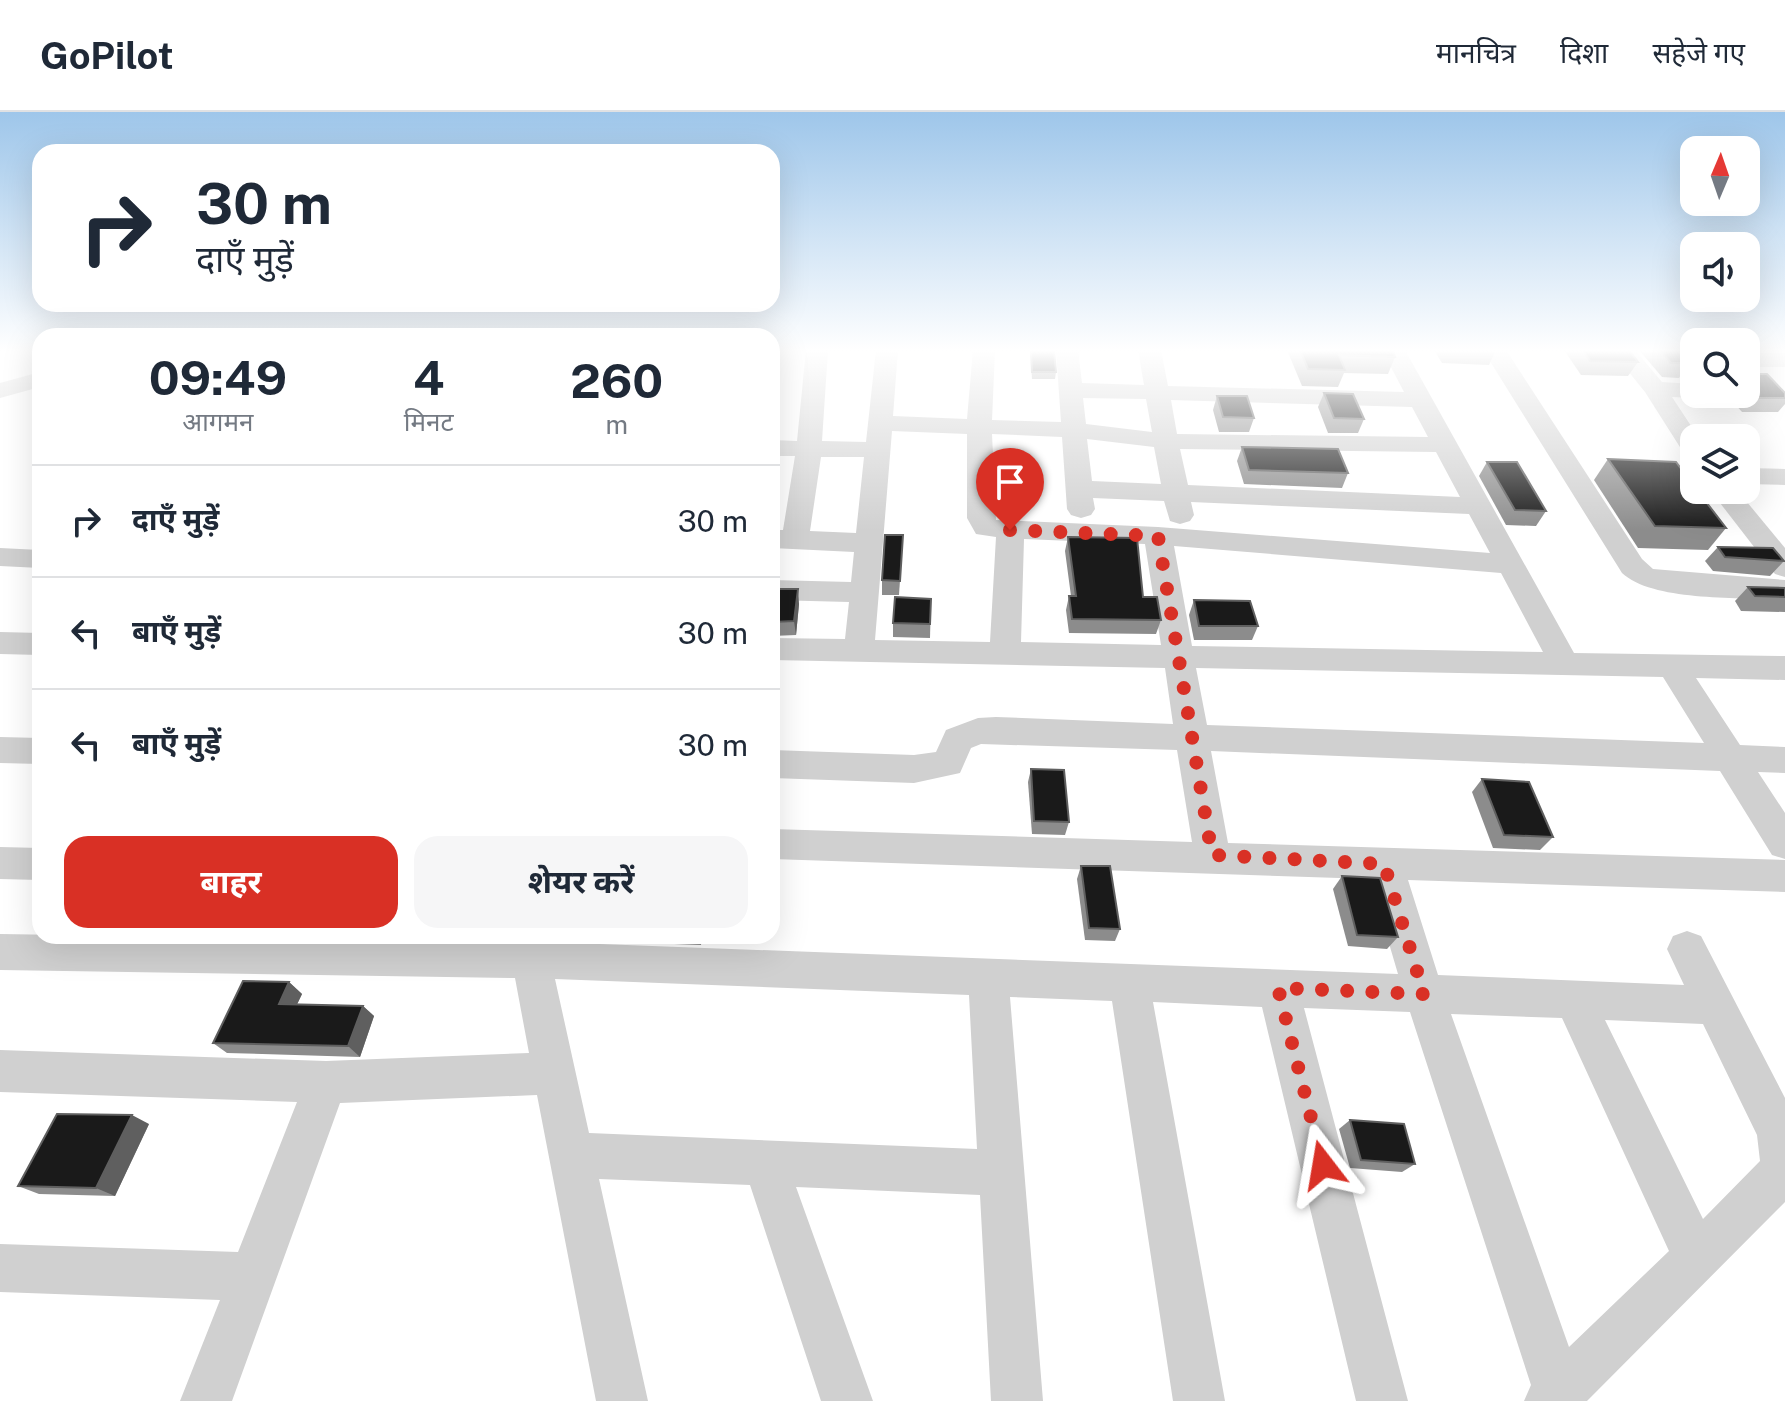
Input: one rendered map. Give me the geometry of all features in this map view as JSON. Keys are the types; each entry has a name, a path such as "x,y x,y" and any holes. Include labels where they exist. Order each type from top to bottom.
{"street":[{"path":"812,410 809,449 783,540 869,543"},
{"path":"859,650 883,410"},
{"path":"980,410 981,518 986,528 1170,537 1509,564"},
{"path":"1073,410 1082,532"},
{"path":"1161,410 1178,494 1170,537 1178,656 1212,855"},
{"path":"1427,410 1565,664"},
{"path":"1532,410 1632,566 1643,576 1661,582 1785,590"},
{"path":"1669,410 1680,428"},
{"path":"882,423 1074,430 1167,441 1446,445"},
{"path":"780,448 878,450"},
{"path":"1569,468 1680,473"},
{"path":"1760,476 1785,477"},
{"path":"1081,489 1477,506"},
{"path":"1734,504 1785,567"},
{"path":"1005,653 1010,530"},
{"path":"0,557 32,559"},
{"path":"780,590 865,592"},
{"path":"0,643 32,644"},
{"path":"780,649 1785,668"},
{"path":"1672,666 1785,844"},
{"path":"780,764 914,769 948,763 958,739 978,731 1785,760"},
{"path":"0,750 32,751"},
{"path":"780,844 1212,855 1384,864 1785,876"},
{"path":"0,863 32,864"},
{"path":"1384,864 1554,1397 1759,1197 1784,1168 1782,1136 1687,949"},
{"path":"0,952 71,946 529,948 988,977 1714,1005"},
{"path":"529,948 622,1401"},
{"path":"988,977 1017,1401"},
{"path":"1129,983 1199,1401"},
{"path":"1278,988 1382,1401"},
{"path":"1574,999 1696,1256"},
{"path":"0,1071 326,1082 554,1073"},
{"path":"206,1401 326,1082"},
{"path":"571,1155 1001,1173"},
{"path":"765,1163 847,1401"},
{"path":"0,1268 253,1277"}],"building":[{"path":"1221,410 1252,410 1254,418 1223,417"},
{"path":"1331,410 1360,410 1364,419 1334,418"},
{"path":"1242,447 1338,449 1348,473 1249,470"},
{"path":"1608,459 1676,462 1680,467 1680,504 1708,504 1726,528 1655,526"},
{"path":"1487,462 1517,462 1546,511 1515,510"},
{"path":"885,535 903,535 900,581 882,580"},
{"path":"1068,537 1137,538 1143,597 1157,597 1161,620 1072,619 1069,596 1076,596"},
{"path":"1718,547 1773,548 1784,561 1725,557"},
{"path":"1748,587 1785,588 1785,597 1755,596"},
{"path":"780,589 798,589 794,621 780,622"},
{"path":"895,597 931,599 930,624 893,623"},
{"path":"1194,600 1250,601 1258,626 1199,626"},
{"path":"1031,769 1064,770 1069,822 1034,821"},
{"path":"1482,779 1529,782 1553,837 1504,835"},
{"path":"1081,866 1110,866 1120,929 1089,928"},
{"path":"1342,876 1380,878 1398,937 1357,935"},
{"path":"243,981 289,982 279,1004 363,1006 348,1046 213,1043"},
{"path":"57,1114 132,1115 96,1188 18,1186"},
{"path":"1350,1120 1404,1124 1415,1164 1361,1160"}],"route":[{"path":"1010,530 1158,536 1212,855 1384,864 1424,994 1278,988 1323,1165"}]}
